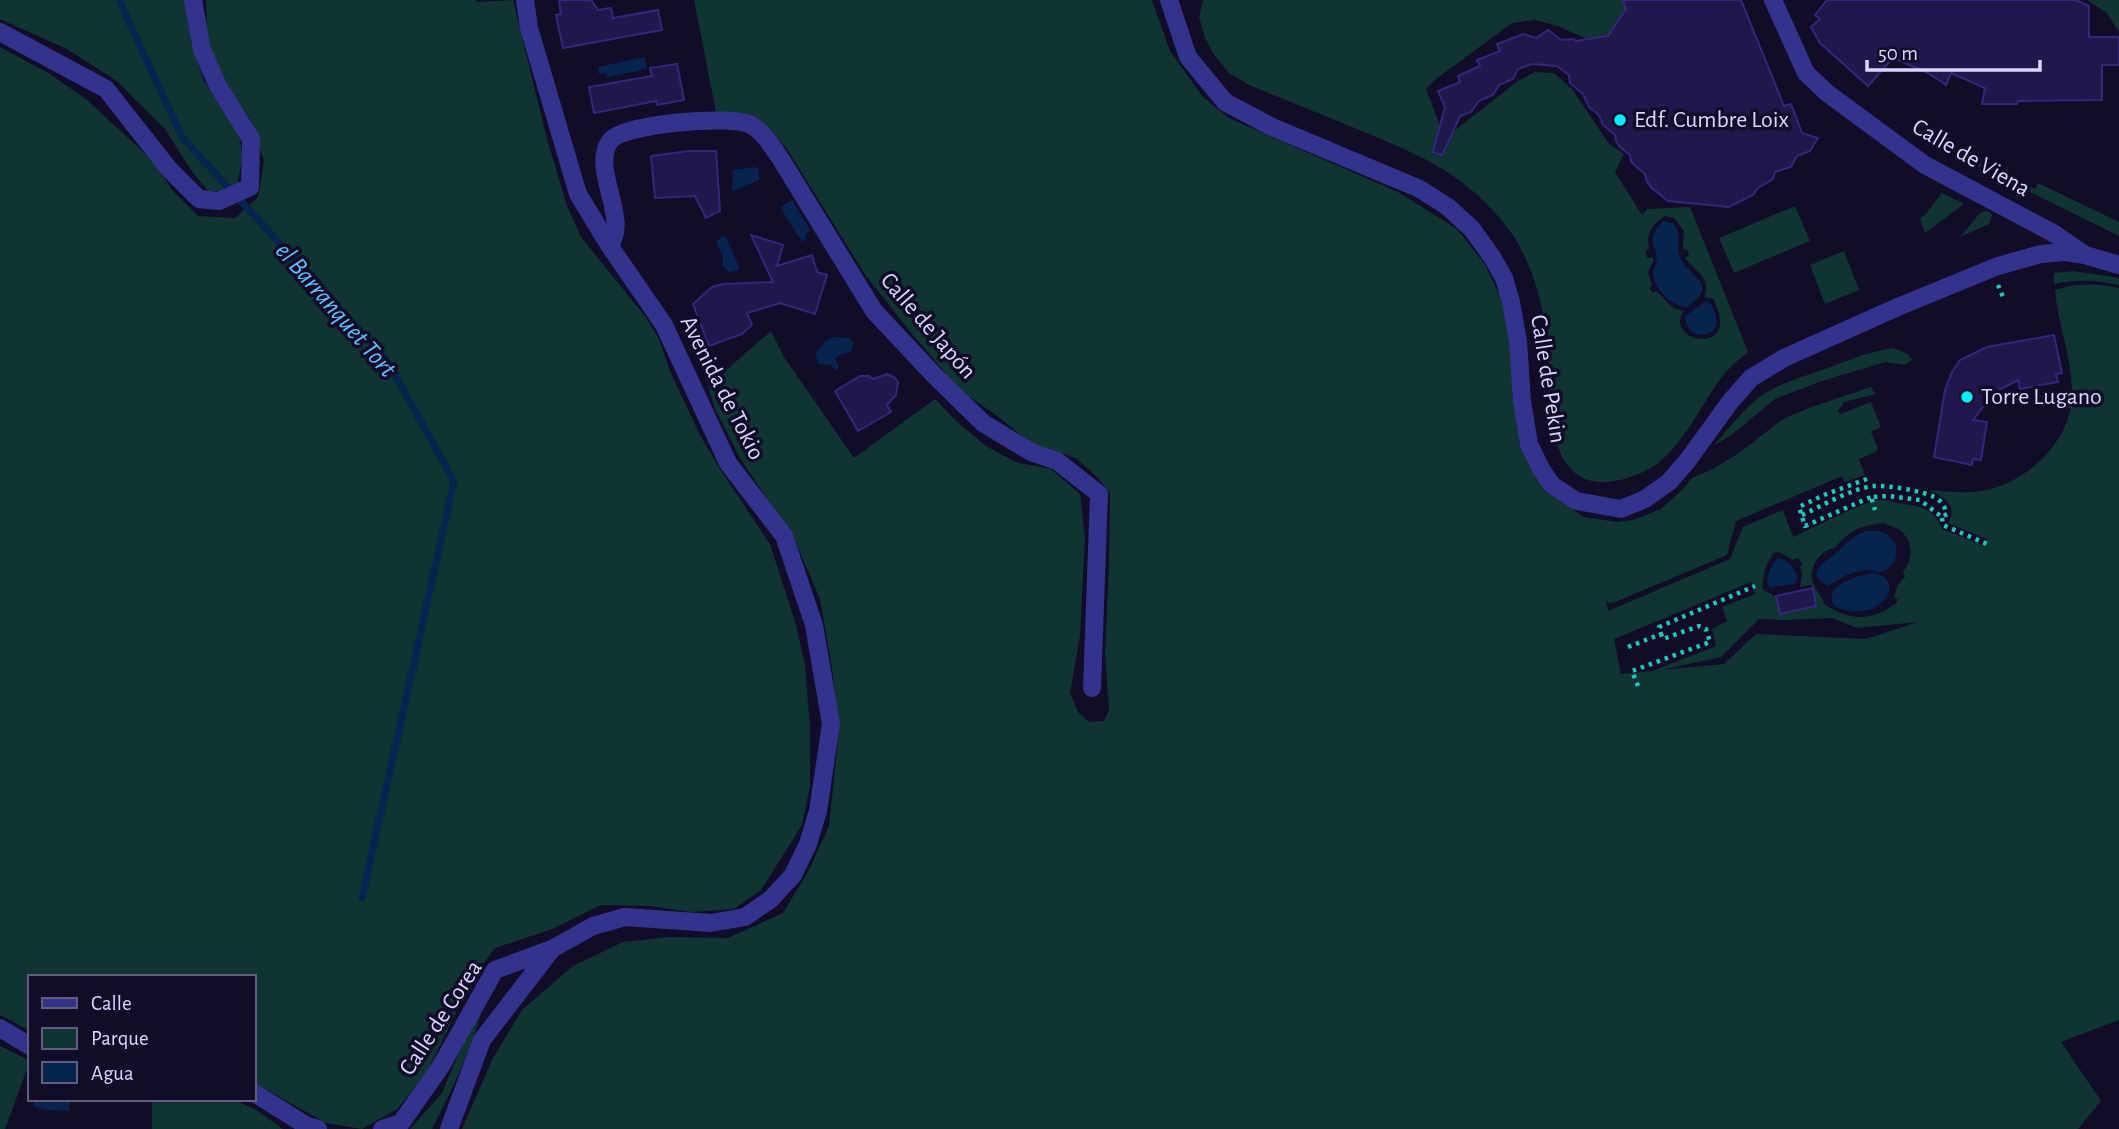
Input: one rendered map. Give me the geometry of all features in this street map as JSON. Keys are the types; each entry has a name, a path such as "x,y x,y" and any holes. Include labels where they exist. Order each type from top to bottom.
{"street":[{"path":"0,32 106,89 169,169 199,199 219,201 250,187 251,139 218,86 202,50 193,0"},
{"name":"Avenida de Tokio","path":"449,1129 482,1040 552,950 593,926 625,917 711,923 745,917 771,898 793,875 808,844 818,811 831,724 814,625 784,536 729,463 664,325 578,194 528,28 525,0"},
{"name":"Calle de Pekin","path":"1169,0 1188,57 1225,102 1270,126 1420,189 1448,207 1472,229 1504,278 1511,302 1529,444 1552,485 1576,501 1621,509 1645,499 1669,482 1751,378 1784,358 1998,266 2041,254 2065,252 2085,255"},
{"name":"Calle de Viena","path":"1773,0 1806,74 1827,93 1925,165 2053,233 2085,255 2119,265"},
{"name":"Calle de Japón","path":"609,245 615,238 616,225 604,159 609,142 622,133 645,126 732,120 750,124 769,142 782,161 874,311 934,375 983,423 1031,452 1056,461 1099,494 1092,688"},
{"name":"Calle de Corea","path":"382,1129 401,1123 441,1066 495,970 552,950"},
{"path":"0,1027 28,1045"},
{"path":"256,1094 307,1126 318,1129"}],"path":[{"path":"1867,479 1799,507 1805,526 1871,497 1889,496 1920,500 1942,517 1944,526 1987,544"},
{"path":"1802,515 1874,486 1935,497 1945,507 1947,514 1942,517"},
{"path":"1871,497 1875,510"},
{"path":"1638,686 1632,671 1710,642 1706,629 1699,625 1663,639 1659,626 1755,586"},
{"path":"1628,647 1661,634"}],"green space":[{"path":"0,0 187,0 192,45 204,81 240,137 242,158 238,182 223,191 208,191 165,129 117,81 67,49 0,19"},
{"path":"206,0 513,0 547,139 567,206 581,237 644,315 658,337 672,376 701,437 770,544 796,625 805,665 810,726 810,786 802,825 761,890 734,909 690,912 650,906 601,905 552,929 495,948 473,978 425,1076 397,1109 362,1129 326,1123 256,1084 256,975 28,975 28,1030 0,1015 0,47 50,74 87,100 154,162 173,191 198,216 235,218 258,197 264,161 249,118 219,75 207,40"},
{"path":"694,0 1152,0 1170,51 1203,97 1229,118 1398,192 1457,229 1484,263 1500,296 1508,322 1526,457 1546,492 1584,517 1617,522 1633,520 1661,509 1692,478 1739,453 1783,419 1871,387 1875,394 1844,402 1838,411 1841,414 1871,402 1881,427 1871,432 1878,448 1876,452 1859,459 1865,475 1845,482 1842,476 1736,521 1727,555 1615,602 1608,603 1606,600 1608,611 1730,559 1743,527 1783,510 1793,537 1862,505 1886,500 1918,506 1929,511 1942,529 1983,545 1987,539 1948,523 1951,507 1939,495 1929,490 1987,490 2018,478 2045,456 2064,428 2072,396 2070,369 2055,290 2087,284 2119,288 2119,1020 2061,1042 2101,1101 2078,1129 462,1129 493,1058 522,1010 573,966 623,942 669,937 728,938 783,913 809,870 829,826 839,731 820,599 796,543 740,458 715,409 708,386 771,331 784,357 854,458 935,399 986,446 1015,462 1051,469 1080,494 1085,537 1080,636 1070,693 1078,712 1089,722 1104,721 1109,710 1105,653 1110,493 1076,458 1030,443 999,417 961,391 866,276 787,149 769,128 742,114 716,112","holes":["1883,523 1900,530 1910,545 1909,562 1903,572 1905,577 1898,584 1894,597 1898,600 1896,604 1867,617 1838,612 1824,604 1812,577 1816,560 1862,527","1779,552 1793,560 1798,558 1803,564 1800,566 1800,587 1811,585 1813,588 1772,596 1765,591 1762,588 1765,569 1773,553","1751,582 1755,594 1722,607 1727,621 1712,629 1716,646 1652,671 1621,674 1614,639","1832,618 1857,628 1918,622 1866,639 1756,634 1724,664 1661,670 1721,657 1759,619"]},
{"path":"1203,0 1623,0 1626,9 1608,36 1587,39 1558,26 1535,20 1512,23 1426,89 1445,138 1518,81 1535,72 1554,73 1572,89 1609,144 1624,154 1615,172 1642,215 1647,209 1690,207 1748,352 1725,373 1678,443 1655,465 1641,473 1607,482 1583,478 1566,463 1556,440 1550,413 1545,328 1539,297 1525,257 1502,221 1469,188 1434,164 1395,145 1249,85 1229,73 1214,55 1205,38 1199,17","holes":["1665,216 1674,218 1684,231 1683,250 1687,249 1689,255 1685,258 1704,280 1704,297 1714,299 1718,310 1720,321 1718,331 1713,337 1704,339 1688,334 1682,328 1680,320 1684,311 1671,306 1656,291 1653,293 1649,288 1652,286 1648,272 1653,261 1653,257 1647,258 1649,234 1653,226"]},
{"path":"2087,0 2119,0 2119,32 2107,13"},
{"path":"1950,145 2035,189 2038,183 2119,222 2119,236 1937,146"},
{"path":"1942,193 1964,204 1925,233 1920,218"},
{"path":"1795,206 1810,241 1734,273 1719,238"},
{"path":"1985,211 1992,215 1989,224 1960,237 1980,213"},
{"path":"1844,251 1859,290 1825,304 1810,265"},
{"path":"2074,271 2119,278 2119,285 2086,281 2054,284 2054,273"},
{"path":"1893,348 1908,354 1912,360 1905,365 1885,362 1775,399 1730,436 1714,445 1750,405 1771,390 1876,351"},
{"path":"481,1013 466,1058 432,1129 410,1129 442,1093 471,1024"},
{"path":"0,1046 28,1060 28,1066 5,1129 0,1129"},
{"path":"152,1101 237,1101 256,1110 283,1129 152,1129"}],"water":[{"path":"645,57 647,69 607,77 606,73 599,74 598,67"},
{"path":"754,167 759,169 759,180 732,191 733,170"},
{"path":"792,200 810,230 802,242 780,207"},
{"path":"1663,221 1673,223 1679,235 1679,254 1702,285 1702,291 1687,307 1670,300 1654,279 1653,270 1657,257 1652,240"},
{"path":"722,236 726,237 738,270 729,272 723,266 723,256 716,242"},
{"path":"1706,301 1714,311 1716,326 1709,333 1695,334 1689,329 1684,317"},
{"path":"833,337 849,338 853,342 851,352 835,359 839,367 835,371 831,365 819,364 815,354 824,342"},
{"path":"1867,531 1878,531 1890,536 1896,546 1895,560 1891,566 1879,572 1868,570 1852,573 1828,586 1821,582 1816,573 1821,565 1853,538"},
{"path":"1779,558 1795,571 1798,577 1795,584 1771,587 1768,585 1770,570"},
{"path":"1872,573 1883,576 1888,583 1889,591 1878,606 1852,611 1835,607 1832,593 1836,588 1842,583"},
{"path":"35,1101 70,1102 69,1111 44,1110 33,1106"}],"building":[{"path":"559,0 591,0 598,10 611,8 613,18 658,10 662,30 563,48 556,15 561,14"},
{"path":"1623,0 1741,0 1784,106 1791,104 1802,133 1818,138 1810,151 1797,156 1791,167 1775,172 1773,179 1758,188 1753,195 1729,207 1668,201 1652,188 1645,174 1631,162 1630,155 1619,146 1615,135 1603,125 1583,94 1570,83 1569,75 1557,66 1532,64 1518,69 1513,79 1499,85 1493,95 1479,101 1471,112 1460,116 1442,155 1433,152 1445,107 1438,91 1460,82 1458,76 1480,66 1477,60 1500,51 1497,44 1523,34 1536,38 1548,30 1561,40 1576,41 1608,36 1626,9"},
{"path":"1827,0 2076,0 2089,6 2089,37 2119,37 2119,65 2102,65 2102,100 1982,104 1985,88 1951,73 1946,85 1928,73 1893,58 1868,86 1820,43 1811,27 1820,19 1815,15"},
{"path":"677,64 684,100 657,105 656,101 594,113 589,87 652,76 650,68"},
{"path":"688,151 716,151 720,211 706,218 695,196 655,198 651,156"},
{"path":"751,235 783,245 777,266 812,255 817,272 827,275 815,314 780,303 747,313 752,325 742,334 709,346 693,304 712,287 773,282"},
{"name":"Torre Lugano","path":"2054,335 2062,373 2056,374 2058,382 2020,389 2018,380 1991,394 1973,420 1987,422 1981,460 1973,459 1972,465 1934,457 1945,390 1960,360 1987,347"},
{"path":"887,374 898,382 896,395 887,405 891,412 858,431 835,391 860,376 873,379"},
{"path":"1813,588 1816,606 1780,614 1776,596"}],"waterway":[{"name":"el Barranquet Tort","path":"119,0 182,137 386,359 454,481 362,898"}],"place":[{"name":"Edf. Cumbre Loix","path":"1620,120"},
{"name":"Torre Lugano","path":"1967,397"}]}
